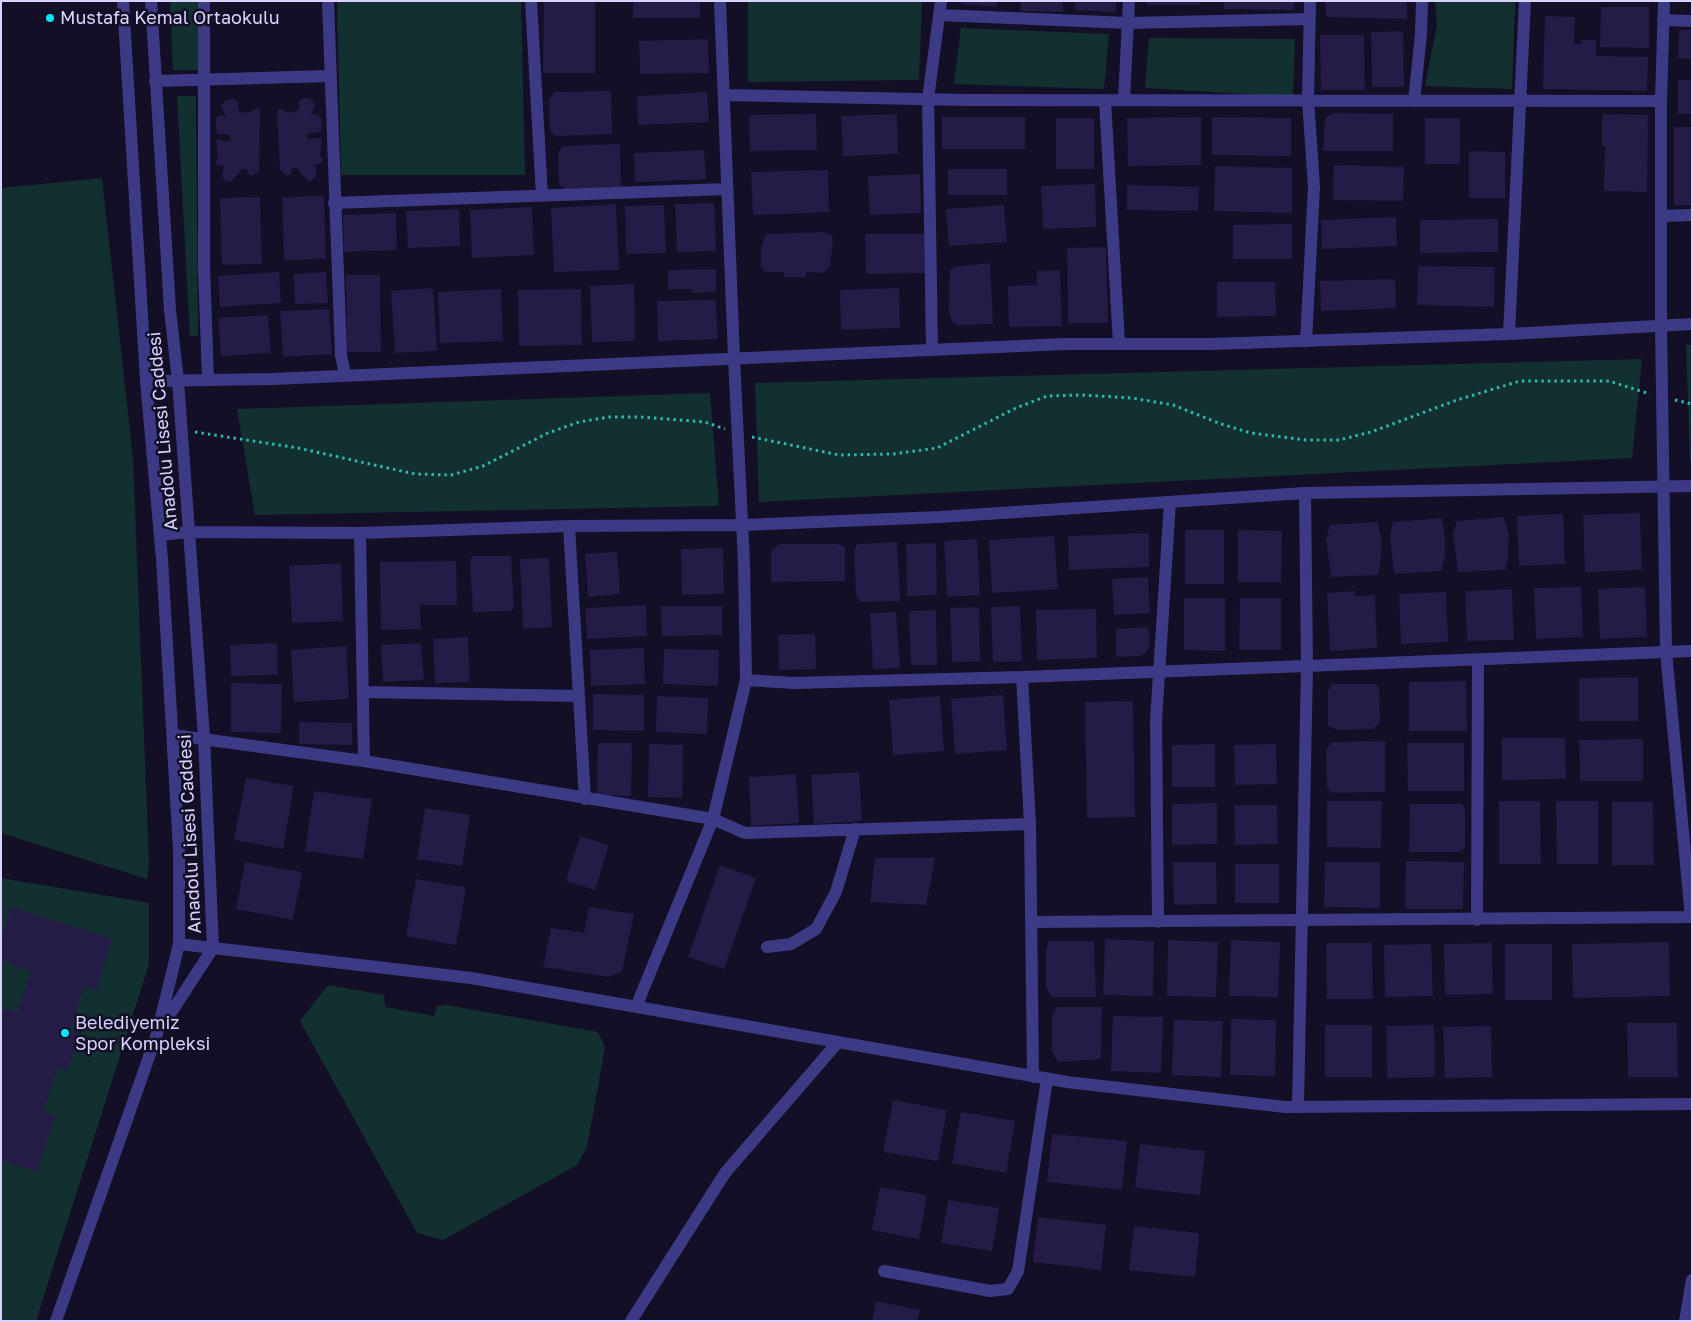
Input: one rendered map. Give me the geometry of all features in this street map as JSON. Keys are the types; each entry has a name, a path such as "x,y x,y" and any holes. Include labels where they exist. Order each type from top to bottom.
{"street":[{"name":"Anadolu Lisesi Caddesi","path":"123,1 146,381 160,535 179,850 179,944 157,1034"},
{"name":"Anadolu Lisesi Caddesi","path":"151,1 170,310 178,381 204,738 213,948 157,1034"},
{"path":"204,1 204,267 208,379"},
{"path":"328,1 334,203 341,355 345,375"},
{"path":"531,1 542,196"},
{"path":"636,1007 713,818 746,680 742,525 720,1"},
{"path":"932,350 928,99 941,1"},
{"path":"1124,100 1129,1"},
{"path":"1306,341 1314,187 1308,100 1310,1"},
{"path":"1414,101 1421,34 1422,1"},
{"path":"1509,334 1525,1"},
{"path":"1031,922 1692,917 1666,652 1662,327 1664,1"},
{"path":"939,15 1128,23 1310,20"},
{"path":"1664,20 1692,21"},
{"path":"156,81 330,76"},
{"path":"724,95 1105,100 1519,102 1662,100"},
{"path":"1105,100 1119,343"},
{"path":"334,203 727,189"},
{"path":"1662,216 1692,215"},
{"path":"146,381 345,375 1119,343 1211,344 1509,334 1692,324"},
{"path":"160,535 189,532 360,533 569,526 742,525 940,517 1305,493 1692,486"},
{"path":"1298,1106 1307,667 1305,493"},
{"path":"1158,922 1156,721 1170,502"},
{"path":"569,526 585,799"},
{"path":"360,533 364,761"},
{"path":"746,680 794,683 1022,677 1692,651"},
{"path":"1477,920 1478,660"},
{"path":"1022,677 1030,824 1033,1076"},
{"path":"363,692 579,696"},
{"path":"173,735 364,761 585,799 713,818 745,833 1030,824"},
{"path":"767,946 791,944 816,929 836,892 855,829"},
{"path":"179,944 471,978 1047,1079 1275,1106 1692,1104"},
{"path":"56,1321 157,1034"},
{"path":"631,1321 725,1173 838,1042"},
{"path":"884,1271 990,1291 1008,1289 1018,1271 1047,1079"},
{"path":"1685,1321 1692,1280"}],"path":[{"path":"181,429 298,448 415,474 451,475 483,466 579,422 609,418 705,422 738,433 839,455 893,454 937,448 1016,408 1048,396 1081,395 1132,398 1173,405 1221,424 1251,432 1306,440 1339,440 1371,432 1457,400 1520,381 1609,381 1663,398 1692,404"}],"green space":[{"path":"170,1 198,1 198,70 173,70"},
{"path":"337,1 521,1 525,175 341,175"},
{"path":"748,1 922,1 919,80 748,82"},
{"path":"1435,1 1515,1 1512,89 1425,86 1437,25"},
{"path":"961,28 1109,34 1104,89 954,84"},
{"path":"1149,38 1295,39 1293,97 1145,88"},
{"path":"177,96 196,96 198,335 190,337"},
{"path":"102,178 133,459 149,863 147,879 1,833 1,188"},
{"path":"1686,345 1692,345 1692,462 1690,462"},
{"path":"1642,359 1632,458 759,502 755,383"},
{"path":"710,393 719,506 255,515 237,409"},
{"name":"Belediyemiz Spor Kompleksi","path":"1,878 149,903 149,964 36,1321 1,1321"},
{"path":"328,985 384,995 385,1007 434,1016 437,1006 447,1005 598,1032 605,1047 587,1147 577,1165 443,1240 417,1233 300,1021"}],"building":[{"path":"544,1 595,1 595,73 543,73"},
{"path":"633,1 700,1 700,18 633,18"},
{"path":"962,1 997,1 997,7 962,4"},
{"path":"1021,1 1063,1 1063,12 1020,11"},
{"path":"1075,1 1116,1 1116,12 1075,10"},
{"path":"1146,1 1200,1 1200,5 1146,5"},
{"path":"1224,1 1294,1 1294,10 1224,9"},
{"path":"1326,1 1407,1 1407,19 1326,17"},
{"path":"1601,7 1649,7 1649,48 1600,47"},
{"path":"1545,16 1575,17 1574,44 1581,44 1581,40 1596,40 1596,56 1648,57 1647,91 1543,89"},
{"path":"1679,30 1692,30 1692,59 1678,58"},
{"path":"1403,31 1404,87 1372,87 1371,32"},
{"path":"1320,35 1364,35 1365,90 1321,90"},
{"path":"708,39 709,73 640,74 639,41"},
{"path":"1678,80 1692,80 1692,114 1678,114"},
{"path":"611,91 612,134 556,136 550,131 549,99 555,92"},
{"path":"707,92 709,122 638,125 637,96"},
{"path":"304,98 310,98 316,104 311,114 318,114 322,123 321,132 307,134 307,139 322,138 320,155 323,159 322,163 315,165 317,175 314,179 308,181 297,168 292,168 291,173 287,176 280,170 277,111 279,108 290,113 295,111 299,109 299,101"},
{"path":"232,99 238,102 238,110 242,112 247,113 258,108 260,111 259,171 252,176 248,174 247,169 242,169 231,182 225,181 222,176 224,166 216,164 218,157 216,140 231,141 230,135 217,134 216,119 219,116 226,116 221,106 226,100"},
{"path":"1334,113 1393,114 1393,151 1323,151 1325,120 1327,116"},
{"path":"816,114 817,150 750,151 749,115"},
{"path":"897,114 898,154 843,156 841,116"},
{"path":"1602,114 1648,115 1647,192 1604,191 1605,146 1602,146"},
{"path":"942,117 1025,117 1025,149 942,149"},
{"path":"1201,117 1201,165 1128,166 1127,118"},
{"path":"1212,117 1291,118 1291,156 1212,155"},
{"path":"1056,118 1094,118 1094,169 1056,169"},
{"path":"1425,118 1460,118 1460,164 1425,164"},
{"path":"1674,127 1692,127 1692,205 1674,205"},
{"path":"620,144 621,187 565,189 559,184 558,152 564,146"},
{"path":"704,150 706,179 635,182 634,153"},
{"path":"1469,151 1505,152 1505,198 1469,198"},
{"path":"1334,165 1404,167 1403,201 1333,200"},
{"path":"1215,166 1292,168 1292,213 1214,211"},
{"path":"948,169 1007,169 1007,195 948,195"},
{"path":"828,170 829,212 753,215 751,172"},
{"path":"920,174 921,213 870,215 868,176"},
{"path":"1095,184 1096,227 1043,229 1041,186"},
{"path":"1127,185 1199,187 1198,211 1127,210"},
{"path":"324,196 326,259 284,260 282,197"},
{"path":"260,197 262,264 222,265 220,198"},
{"path":"714,203 716,251 677,252 675,204"},
{"path":"616,204 619,270 554,272 551,208"},
{"path":"664,205 666,253 626,254 625,206"},
{"path":"1004,205 1007,242 949,246 946,209"},
{"path":"532,207 534,255 472,258 470,210"},
{"path":"459,209 460,246 408,248 406,211"},
{"path":"396,213 397,250 344,252 343,215"},
{"path":"1396,217 1397,246 1322,249 1321,220"},
{"path":"1498,219 1498,252 1420,253 1420,220"},
{"path":"1292,224 1292,259 1233,259 1233,225"},
{"path":"825,232 832,236 833,241 830,267 824,273 806,272 806,277 784,277 784,272 765,272 761,267 761,247 766,234"},
{"path":"865,234 924,234 925,273 866,274"},
{"path":"1106,247 1108,323 1068,323 1067,248"},
{"path":"990,263 993,324 959,325 952,322 949,311 950,271 954,267"},
{"path":"1418,266 1495,267 1494,307 1417,305"},
{"path":"716,269 716,292 692,293 692,289 668,289 668,270"},
{"path":"1060,270 1062,326 1009,327 1008,286 1037,285 1037,271"},
{"path":"279,272 281,303 220,307 218,276"},
{"path":"326,272 328,303 295,304 294,274"},
{"path":"346,275 380,275 381,352 347,352"},
{"path":"1395,279 1396,308 1321,311 1320,281"},
{"path":"1217,282 1275,282 1276,316 1217,317"},
{"path":"634,284 635,341 592,342 590,286"},
{"path":"433,288 437,351 395,353 391,291"},
{"path":"899,288 900,328 841,330 840,290"},
{"path":"501,289 503,341 440,343 438,292"},
{"path":"581,289 582,345 519,346 518,290"},
{"path":"716,300 718,339 658,341 657,301"},
{"path":"329,309 332,354 283,357 280,311"},
{"path":"268,315 271,353 221,356 218,318"},
{"path":"1640,513 1642,570 1585,572 1583,515"},
{"path":"1563,514 1565,564 1519,566 1517,516"},
{"path":"1504,517 1509,535 1505,570 1458,572 1453,534 1457,521"},
{"path":"1441,518 1445,536 1445,557 1441,571 1394,574 1390,536 1393,522"},
{"path":"1377,522 1382,539 1378,575 1331,577 1326,539 1330,525"},
{"path":"1185,530 1224,530 1224,584 1185,584"},
{"path":"1238,530 1282,531 1281,582 1238,582"},
{"path":"1149,533 1149,567 1069,570 1068,536"},
{"path":"1054,536 1058,589 992,593 989,540"},
{"path":"977,539 980,595 947,597 944,541"},
{"path":"897,542 900,601 860,602 856,594 854,551 857,544"},
{"path":"936,543 937,595 907,596 906,544"},
{"path":"780,544 838,544 845,547 845,581 771,582 771,551"},
{"path":"723,548 724,594 682,595 681,549"},
{"path":"617,552 620,594 588,597 585,554"},
{"path":"472,556 511,556 514,608 511,611 473,612 470,562"},
{"path":"549,558 552,627 523,629 520,559"},
{"path":"456,561 457,605 420,605 421,629 381,630 380,562"},
{"path":"341,563 343,621 292,623 289,566"},
{"path":"1148,577 1150,613 1114,615 1112,579"},
{"path":"1581,587 1583,637 1536,639 1534,588"},
{"path":"1645,587 1647,637 1600,639 1598,589"},
{"path":"1512,589 1514,640 1467,641 1465,591"},
{"path":"1355,591 1355,596 1375,595 1377,648 1330,651 1327,593"},
{"path":"1446,592 1448,642 1401,644 1399,594"},
{"path":"1184,598 1225,598 1225,651 1184,650"},
{"path":"1240,598 1281,598 1281,650 1239,650"},
{"path":"646,605 647,636 587,639 585,608"},
{"path":"661,606 722,606 722,635 662,636"},
{"path":"1020,606 1022,661 993,662 991,607"},
{"path":"979,607 980,661 952,662 950,608"},
{"path":"1096,609 1097,658 1037,660 1036,610"},
{"path":"936,610 937,665 911,665 909,611"},
{"path":"896,612 900,668 873,669 870,613"},
{"path":"1148,627 1150,646 1146,653 1140,656 1116,657 1116,629"},
{"path":"815,634 816,669 779,670 778,635"},
{"path":"468,637 470,682 435,683 433,639"},
{"path":"277,643 278,675 231,676 230,645"},
{"path":"421,643 424,680 383,682 381,645"},
{"path":"346,646 349,699 294,702 291,650"},
{"path":"644,648 645,684 591,686 590,650"},
{"path":"664,649 719,650 718,686 663,684"},
{"path":"1638,677 1638,721 1579,721 1579,678"},
{"path":"1466,681 1467,731 1409,731 1409,682"},
{"path":"231,683 282,684 281,733 231,732"},
{"path":"1332,684 1376,684 1379,689 1380,722 1373,729 1339,730 1328,726 1328,691"},
{"path":"593,694 644,695 644,731 593,730"},
{"path":"1003,695 1007,750 955,754 951,699"},
{"path":"657,696 708,698 707,734 656,732"},
{"path":"940,696 944,751 893,755 889,700"},
{"path":"1133,701 1135,817 1087,818 1085,702"},
{"path":"299,722 352,723 352,745 299,744"},
{"path":"1502,738 1565,738 1566,779 1502,780"},
{"path":"1643,739 1643,781 1580,781 1579,740"},
{"path":"1385,741 1385,792 1333,793 1327,788 1326,750 1331,742"},
{"path":"598,743 632,743 631,796 597,795"},
{"path":"1407,743 1464,743 1464,791 1408,791"},
{"path":"649,744 683,745 682,798 648,797"},
{"path":"1215,744 1215,787 1172,787 1172,745"},
{"path":"1276,744 1277,784 1235,785 1234,745"},
{"path":"859,772 862,821 814,824 811,775"},
{"path":"796,774 799,823 751,826 749,777"},
{"path":"246,778 294,786 283,849 234,840"},
{"path":"314,791 372,799 363,859 305,851"},
{"path":"1327,801 1382,801 1381,848 1327,847"},
{"path":"1499,801 1540,801 1541,864 1499,864"},
{"path":"1556,801 1598,801 1598,864 1557,864"},
{"path":"1612,802 1653,802 1654,865 1612,865"},
{"path":"1217,803 1217,844 1172,845 1172,804"},
{"path":"1410,804 1461,804 1465,808 1465,848 1460,852 1409,852"},
{"path":"1234,805 1277,805 1278,844 1235,845"},
{"path":"425,808 470,815 462,866 417,859"},
{"path":"580,836 609,845 595,890 566,881"},
{"path":"875,858 935,858 926,905 870,902"},
{"path":"1406,861 1464,862 1463,909 1405,909"},
{"path":"245,862 302,872 293,920 236,909"},
{"path":"1173,862 1216,862 1217,904 1174,905"},
{"path":"1325,862 1380,862 1380,908 1324,907"},
{"path":"1235,864 1279,864 1279,903 1235,903"},
{"path":"720,865 756,878 724,969 688,957"},
{"path":"416,879 466,887 456,945 406,936"},
{"path":"12,907 112,939 96,990 84,987 70,1030 80,1033 67,1071 57,1068 43,1112 55,1116 37,1172 1,1160 1,1018 4,1008 17,1012 31,971 1,961 1,938"},
{"path":"589,907 634,914 622,971 609,977 543,967 551,928 584,933"},
{"path":"1105,939 1154,941 1153,996 1103,995"},
{"path":"1168,940 1218,942 1216,997 1167,996"},
{"path":"1231,940 1280,942 1278,997 1229,996"},
{"path":"1049,941 1094,941 1096,997 1052,997 1046,987 1046,950"},
{"path":"1669,942 1670,996 1573,998 1572,944"},
{"path":"1326,943 1372,943 1373,999 1327,999"},
{"path":"1492,943 1493,994 1445,995 1444,944"},
{"path":"1431,944 1433,996 1385,997 1384,945"},
{"path":"1505,944 1552,944 1552,1000 1505,1000"},
{"path":"1057,1007 1102,1007 1101,1059 1058,1062 1052,1051 1052,1016"},
{"path":"1113,1016 1163,1017 1161,1073 1111,1071"},
{"path":"1231,1019 1276,1020 1275,1076 1230,1075"},
{"path":"1174,1020 1223,1021 1221,1077 1172,1075"},
{"path":"1627,1023 1677,1023 1678,1077 1628,1077"},
{"path":"1325,1025 1372,1025 1372,1077 1325,1077"},
{"path":"1434,1025 1435,1077 1387,1078 1386,1026"},
{"path":"1491,1026 1492,1077 1445,1078 1443,1027"},
{"path":"893,1100 947,1110 938,1161 883,1152"},
{"path":"961,1112 1015,1121 1006,1173 952,1163"},
{"path":"1052,1134 1127,1141 1122,1190 1047,1182"},
{"path":"1140,1144 1205,1151 1200,1195 1135,1188"},
{"path":"880,1187 927,1195 919,1239 872,1230"},
{"path":"948,1200 999,1208 992,1251 941,1243"},
{"path":"1038,1217 1106,1225 1101,1270 1033,1262"},
{"path":"1134,1226 1199,1233 1195,1277 1129,1270"},
{"path":"876,1301 920,1310 917,1321 872,1321"}],"place":[{"name":"Mustafa Kemal Ortaokulu","path":"50,18"},
{"name":"Belediyemiz Spor Kompleksi","path":"65,1033"}]}
